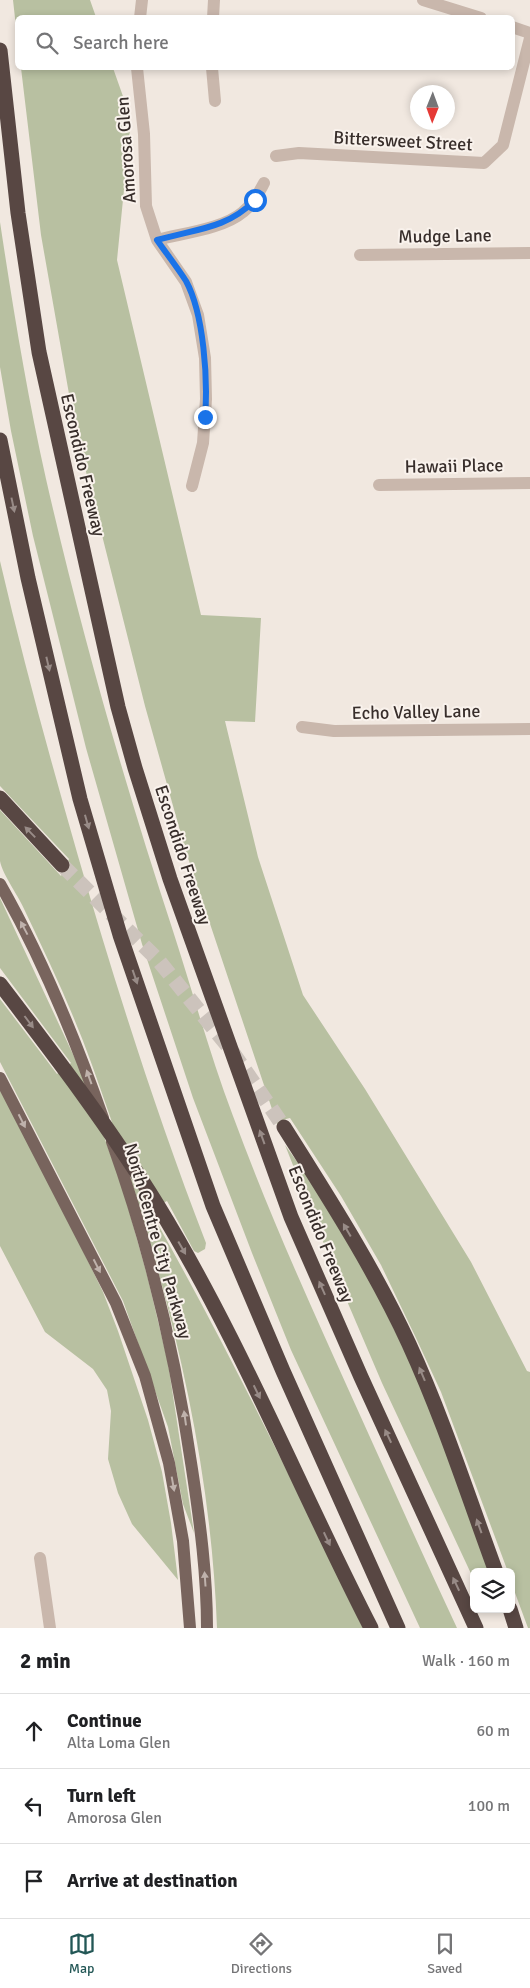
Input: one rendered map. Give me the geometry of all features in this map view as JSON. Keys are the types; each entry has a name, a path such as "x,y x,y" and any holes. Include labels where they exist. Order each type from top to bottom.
{"highway":[{"name":"Escondido Freeway","path":"0,50 18,213 39,352 118,707 135,768 170,879 291,1217 361,1377 476,1628"},
{"path":"0,440 28,578 80,799 120,935 213,1206 286,1380 398,1628"},
{"path":"0,798 62,865"},
{"path":"0,984 103,1120 158,1206 196,1272 235,1348 371,1628"},
{"path":"284,1127 376,1279 409,1344 446,1434 495,1568"},
{"path":"511,1613 516,1628"}],"main road":[{"name":"North Centre City Parkway","path":"0,884 28,936 80,1053 127,1185 162,1306 182,1401 200,1523 207,1628"},
{"path":"0,1078 116,1303 145,1376 169,1463 182,1531 190,1628"}],"street":[{"path":"140,15 142,0"},
{"path":"213,15 214,0"},
{"path":"424,0 471,15"},
{"path":"515,28 530,33"},
{"name":"Bittersweet Street","path":"276,156 298,153 484,163 503,145 530,38"},
{"name":"Amorosa Glen","path":"137,70 144,134 146,206 157,240 186,282 198,315 205,358 206,400 203,443 192,486"},
{"path":"212,70 215,101"},
{"path":"157,240 223,224 243,213 255,200 264,183"},
{"name":"Mudge Lane","path":"360,254 530,253"},
{"name":"Hawaii Place","path":"379,485 530,483"},
{"name":"Echo Valley Lane","path":"302,727 334,731 530,729"},
{"path":"40,1558 50,1628"}],"green space":[{"path":"13,0 90,0 95,15 15,15 15,18"},
{"path":"21,70 114,70 131,119 117,260 201,615 261,618 255,722 225,721 258,857 303,995 365,1089 471,1262 527,1371 530,1372 530,1628 528,1628 515,1593 515,1568 507,1568 441,1392 381,1265 341,1196 290,1118 282,1120 279,1126 280,1133 186,852 145,706 75,428 41,235"},
{"path":"0,222 15,319 33,415 59,536 137,819 209,1047 247,1153 291,1261 457,1628 420,1628 291,1350 193,1098 142,944 86,748 33,536 11,431 0,367"},
{"path":"0,561 37,709 92,905 154,1099 206,1243 205,1249 198,1253 194,1251 167,1201 150,1210 260,1417 363,1628 217,1628 212,1555 204,1483 192,1412 158,1272 116,1133 85,1045 23,906 1,866 0,810 61,876 69,859 0,786"},
{"path":"0,898 78,1065 123,1189 147,1275 168,1363 194,1533 183,1504 168,1427 123,1301 0,1062 0,999 57,1074 71,1063 0,968"},
{"path":"0,1090 52,1187 103,1292 118,1331 148,1420 162,1472 178,1580 132,1524 118,1493 108,1459 111,1411 107,1390 93,1369 45,1332 0,1246"},
{"path":"285,1145 308,1177 372,1283 428,1400 488,1568 470,1568 470,1571 382,1383 341,1287"}],"tunnel":[{"path":"62,865 159,961 231,1050 284,1127"}],"route":[{"path":"205,417 205,358 198,315 186,282 157,240 183,232 223,224 243,213 255,200"}]}
